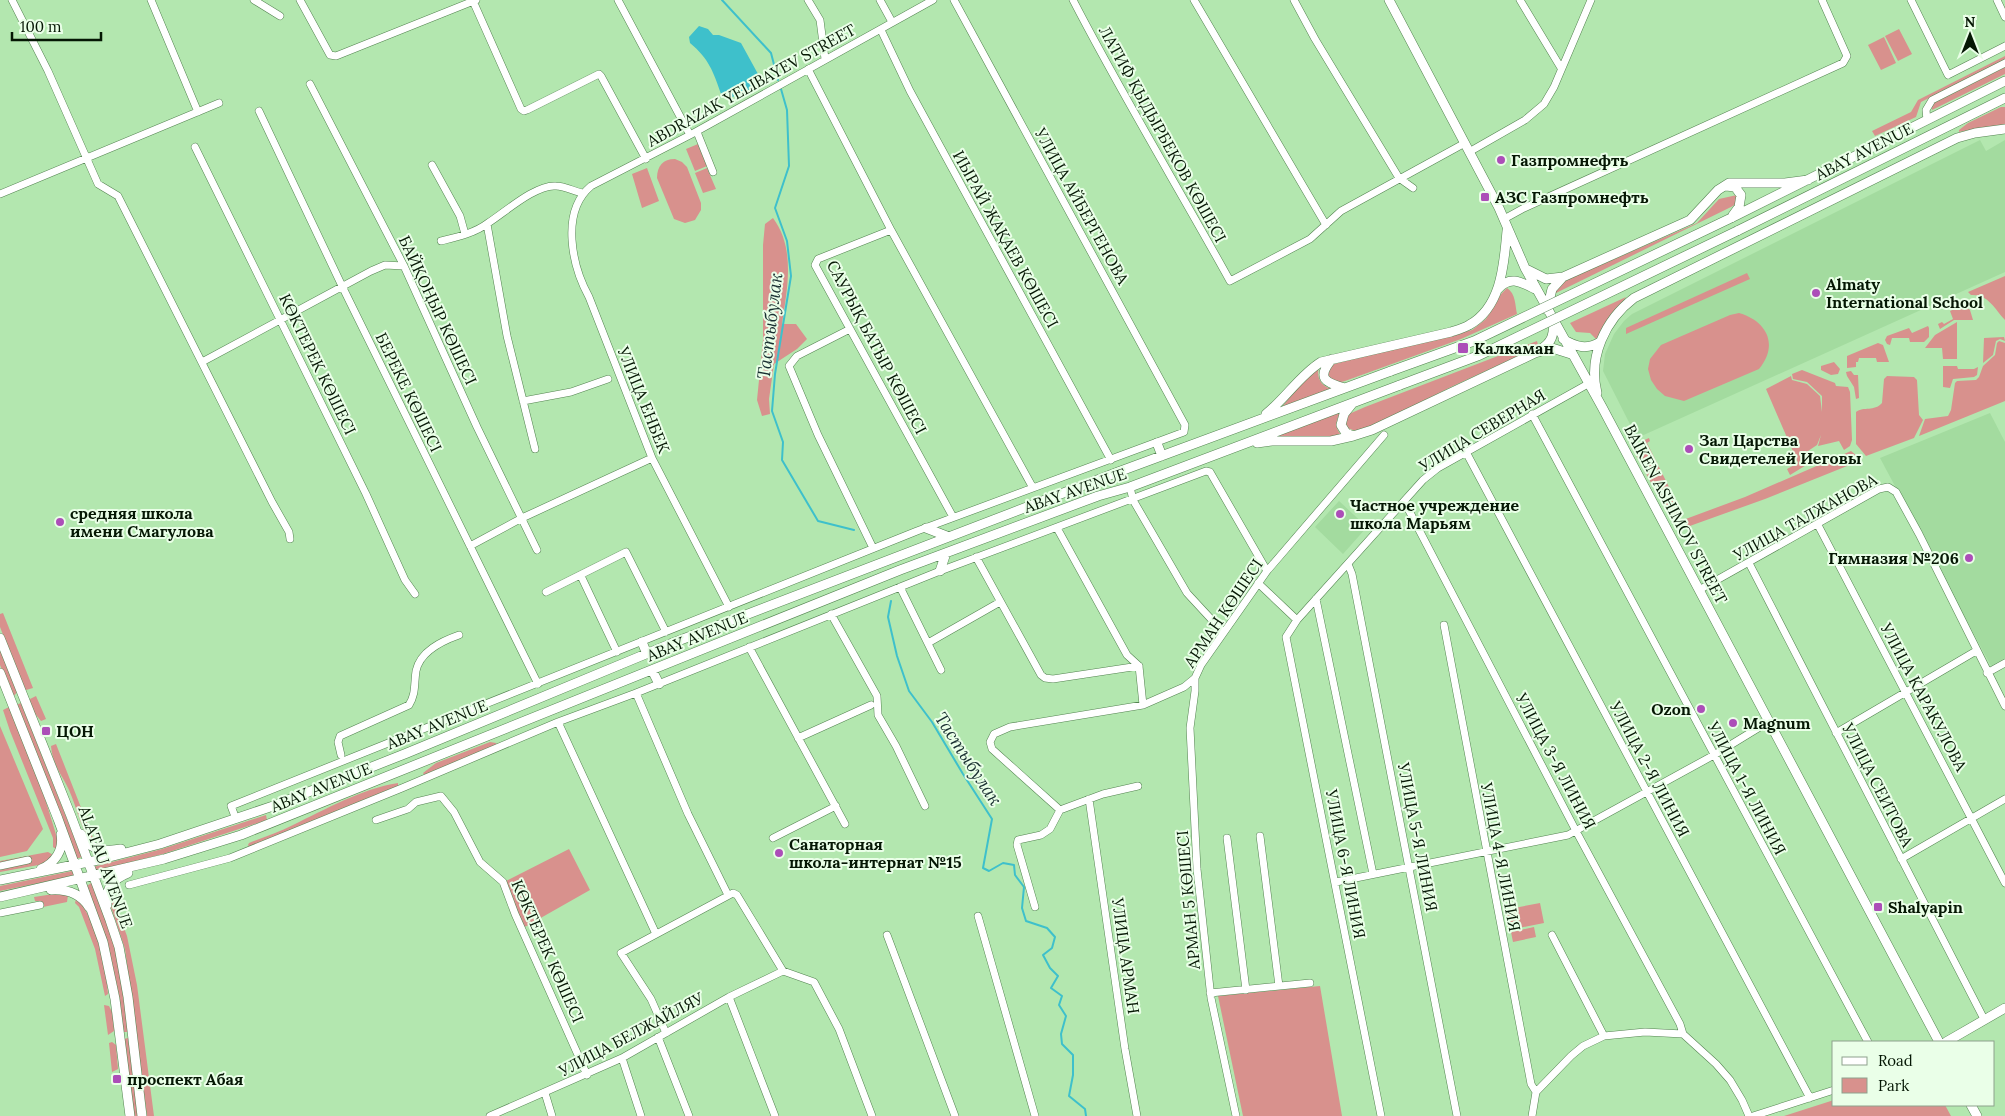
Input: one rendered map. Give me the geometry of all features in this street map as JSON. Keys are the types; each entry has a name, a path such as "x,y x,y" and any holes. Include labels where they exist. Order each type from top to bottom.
{"main road":[{"name":"BAIKEN ASHIMOV STREET","path":"1389,0 1506,222 1525,268 1547,311 1599,401 1938,1041"},
{"path":"1927,120 2005,81"},
{"name":"ABAY AVENUE","path":"0,897 164,859 241,835 946,553 1098,496 1150,480 1480,355 1738,231 2005,98"},
{"path":"1986,107 2005,102"},
{"name":"ABAY AVENUE","path":"0,880 88,862 160,844 273,806 737,619 1142,463 1474,341 1731,218 1927,120"},
{"path":"1599,401 1594,376 1600,342 1618,314 1634,298 1957,138 1975,133 2005,129"},
{"path":"1547,311 1552,289 1563,278 1690,220 1722,186 1737,182 1775,183 1808,180"},
{"path":"1722,186 1735,186 1741,195 1739,207 1731,218"},
{"path":"1496,292 1503,268 1506,222"},
{"path":"1525,268 1546,279 1563,278"},
{"path":"1259,420 1278,404 1313,367 1321,362 1451,332 1469,326 1478,320 1502,284 1511,280 1535,288"},
{"path":"1241,444 1272,441 1331,441 1372,430 1535,353 1549,344 1553,337 1554,324"},
{"path":"1563,338 1570,343 1586,348 1600,342"},
{"path":"1535,353 1552,348 1571,354"},
{"path":"1332,359 1324,368 1324,376 1329,384 1345,388"},
{"path":"1353,404 1344,414 1341,425 1346,433 1353,436"},
{"path":"1157,443 1162,456"},
{"path":"1142,463 1150,480"},
{"path":"926,528 949,537"},
{"path":"940,571 946,553"},
{"name":"ALATAU AVENUE","path":"0,638 71,816 119,947 124,972 142,1116"},
{"path":"642,642 647,654"},
{"path":"652,670 659,684"},
{"name":"ALATAU AVENUE","path":"0,673 98,924 109,968 130,1116"},
{"path":"273,806 279,820"},
{"path":"71,816 82,838 87,843 103,851 160,844"},
{"path":"27,875 46,867 58,855 62,840 58,819"},
{"path":"110,920 107,894 113,882 119,876 164,859"},
{"path":"30,890 58,889 76,894 88,905 98,924"},
{"path":"1948,1041 2005,1008"},
{"path":"1959,1041 1984,1019"},
{"path":"120,1037 132,1034"}],"street":[{"path":"12,0 48,72 85,159 98,184 118,196 272,502 290,532 290,538"},
{"path":"151,0 198,112"},
{"path":"254,0 280,16"},
{"path":"300,0 330,55 336,56 475,1 521,109 527,110 598,74 601,76 646,159"},
{"path":"618,0 713,172"},
{"path":"808,0 820,20 826,59"},
{"path":"880,0 892,22"},
{"name":"ABDRAZAK YELIBAYEV STREET","path":"582,193 591,186 693,134 933,0"},
{"name":"УЛИЦА АЙБЕРГЕНОВА","path":"954,0 1185,426 1184,432 1157,443"},
{"name":"ЛАТИФ ҚЫДЫРБЕКОВ КӨШЕСІ","path":"1073,0 1112,75 1174,180 1230,281 1310,240 1326,225"},
{"path":"1194,0 1326,225 1341,211 1398,178 1525,120 1544,104 1554,87 1591,0"},
{"path":"1294,0 1315,39 1398,178 1413,188"},
{"path":"1520,0 1561,68"},
{"path":"1506,222 1524,208 1843,63 1847,56 1822,0"},
{"path":"1911,0 1948,75 2005,46"},
{"path":"1997,0 2005,17"},
{"name":"ИЫРАЙ ЖАҚАЕВ КӨШЕСІ","path":"881,30 910,91 1111,460"},
{"path":"1927,120 1926,110 1932,100 2005,63"},
{"path":"808,69 891,230 1033,488"},
{"name":"БАЙҚОҢЫР КӨШЕСІ","path":"310,84 404,266 478,428 537,550"},
{"path":"0,194 218,104"},
{"name":"БЕРЕКЕ КӨШЕСІ","path":"259,111 342,286 538,684"},
{"name":"КӨКТЕРЕК КӨШЕСІ","path":"195,147 366,494 405,580 415,594"},
{"path":"432,164 460,216 465,234"},
{"path":"441,241 465,234 487,224 514,204 545,188 555,185 582,193"},
{"name":"УЛИЦА ЕНБЕК","path":"582,193 577,202 572,224 577,271 652,458 729,607"},
{"path":"487,224 507,336 535,448"},
{"name":"САУРЫҚ БАТЫР КӨШЕСІ","path":"891,230 818,259 815,265 953,517"},
{"path":"202,362 342,286 385,265 404,266"},
{"path":"850,329 797,356 789,366 818,436 874,548"},
{"path":"523,401 571,392 608,379"},
{"name":"УЛИЦА СЕВЕРНАЯ","path":"1297,620 1423,480 1438,468 1588,384"},
{"name":"УЛИЦА 1-Я ЛИНИЯ","path":"1532,414 1867,1041"},
{"name":"АРМАН КӨШЕСІ","path":"1060,810 992,749 990,742 994,734 1010,727 1143,706 1184,687 1195,678 1200,665 1267,571 1384,435"},
{"path":"236,819 231,806 953,517 1157,443"},
{"name":"УЛИЦА 2-Я ЛИНИЯ","path":"1466,452 1810,1098"},
{"path":"470,546 522,518 652,458"},
{"path":"129,885 230,858 558,722 659,684 976,557 1133,500 1206,471 1210,472 1214,478 1267,571"},
{"path":"1168,472 1172,483"},
{"path":"1130,487 1133,500 1187,593 1223,632"},
{"name":"УЛИЦА ТАЛЖАНОВА","path":"1699,590 1879,489 1888,487 1896,492 2005,706"},
{"name":"УЛИЦА 3-Я ЛИНИЯ","path":"1404,501 1576,831 1680,1024 1683,1034"},
{"name":"УЛИЦА КАРАКУЛОВА","path":"1818,524 2005,883"},
{"path":"1057,528 1127,655 1139,666 1143,706"},
{"path":"546,592 626,552 666,632"},
{"path":"976,557 1041,675 1045,678 1053,679 1139,666"},
{"name":"УЛИЦА СЕИТОВА","path":"1749,563 1984,1019"},
{"name":"УЛИЦА 5-Я ЛИНИЯ","path":"1348,564 1352,574 1410,867 1457,1116"},
{"path":"581,576 617,652"},
{"path":"1258,583 1297,620"},
{"path":"900,587 941,670"},
{"path":"1316,599 1373,874"},
{"path":"928,643 1000,602"},
{"path":"831,614 877,696 878,715 896,746 925,806"},
{"name":"УЛИЦА 6-Я ЛИНИЯ","path":"1297,620 1286,637 1381,1116"},
{"name":"УЛИЦА 4-Я ЛИНИЯ","path":"1444,625 1531,1084 1536,1092"},
{"path":"341,756 338,742 340,736 409,705 415,693 416,673 420,663 430,649 438,643 459,635"},
{"path":"749,647 845,824"},
{"path":"1836,734 1976,651"},
{"path":"1987,673 2005,663"},
{"name":"АРМАН 5 КӨШЕСІ","path":"1195,678 1190,728 1197,869 1210,993 1236,1116"},
{"path":"636,693 688,814 728,895"},
{"path":"799,739 871,704"},
{"path":"558,722 656,934"},
{"path":"1336,882 1568,835 1714,755 1768,722"},
{"path":"1035,907 1017,844 1018,840 1041,835 1050,829 1060,810 1089,799 1138,786"},
{"name":"КӨКТЕРЕК КӨШЕСІ","path":"376,820 408,809 416,802 441,796 454,812 480,862 504,882 515,914 587,1075"},
{"name":"УЛИЦА АРМАН","path":"1089,799 1125,1049 1137,1116"},
{"path":"1901,858 2005,799"},
{"path":"773,838 836,806"},
{"path":"1260,836 1280,986"},
{"path":"1227,838 1246,990"},
{"path":"0,866 28,860"},
{"path":"666,1033 651,999 621,953 728,895 732,893 737,895 783,971 814,982 818,988 839,1029 872,1116"},
{"path":"0,913 40,904"},
{"path":"978,916 1035,1116"},
{"path":"887,935 955,1116"},
{"path":"1552,935 1604,1036"},
{"name":"УЛИЦА БЕЛЖАЙЛЯУ","path":"490,1116 622,1058 729,997 783,971"},
{"path":"1210,993 1310,983"},
{"path":"729,997 776,1116"},
{"path":"1532,1116 1536,1092 1583,1046 1604,1036 1645,1032 1683,1034 1716,1064 1730,1080 1742,1100 1748,1116"},
{"path":"658,1037 689,1116"},
{"path":"622,1058 641,1116"},
{"path":"1753,1116 1832,1091"},
{"path":"545,1093 552,1116"}],"shaded area":[{"name":"Almaty International School","path":"1980,140 1986,151 2005,140 2005,272 1637,438 1603,371 1605,354 1614,334 1632,314"},
{"name":"Гимназия №206","path":"1990,413 2005,442 2005,658 1991,666 1880,458"},
{"name":"Частное учреждение школа Марьям","path":"1339,501 1367,527 1343,554 1315,527"}],"green space":[{"path":"1899,29 1912,54 1898,61 1885,36"},
{"path":"1884,37 1896,63 1881,70 1868,45"},
{"path":"2005,56 2005,60 1921,102 1916,117 1875,136 1872,131 1911,112 1918,100"},
{"path":"2005,67 2005,74 1932,110 1932,104"},
{"path":"2001,107 2005,107 2005,125 1959,132 1968,123"},
{"path":"698,144 707,166 695,171 686,149"},
{"path":"675,159 687,167 701,203 701,210 695,220 685,223 674,219 657,178 658,170 662,164 667,160"},
{"path":"647,168 659,201 642,208 632,174"},
{"path":"707,168 716,189 703,193 695,173"},
{"path":"1737,195 1736,204 1731,207 1554,294 1564,281 1697,223 1719,199"},
{"path":"773,218 785,243 787,256 788,270 782,324 796,324 807,339 797,349 774,364 769,399 770,414 762,416 757,400 763,340 763,245 765,224"},
{"path":"1747,273 1750,279 1626,334 1626,328"},
{"path":"2005,276 2005,320 1986,299 1977,295 1971,295 1968,292"},
{"path":"1507,288 1514,296 1517,314 1461,339 1345,381 1338,383 1327,379 1330,367 1334,364 1472,330 1486,319 1501,294"},
{"path":"1626,297 1596,339 1590,333 1576,332 1570,323"},
{"path":"1963,305 1970,310 1973,320 1954,320 1940,329 1938,324 1942,322 1944,324 1953,319 1950,311"},
{"path":"1739,313 1757,322 1767,335 1768,351 1759,369 1684,401 1665,396 1657,389 1651,380 1648,369 1650,359 1661,345 1730,315"},
{"path":"1957,322 1957,359 1943,359 1942,348 1925,348 1935,335"},
{"path":"1928,326 1929,337 1924,342 1910,342 1909,338 1892,338 1890,345 1885,340 1887,336 1909,328 1912,333"},
{"path":"2004,337 2005,341 2000,339 1996,341 1993,355 1983,363 1984,338"},
{"path":"1537,341 1538,345 1529,351 1377,424 1356,431 1347,428 1345,420 1349,414"},
{"path":"1999,341 2005,343 2005,401 1919,436 1925,419 1948,416 1951,410 1955,383 1957,381 1976,380 1983,366 1995,355"},
{"path":"1878,343 1883,345 1889,362 1877,362 1876,358 1859,358 1858,362 1856,362 1856,367 1847,368 1847,356"},
{"path":"1834,362 1840,369 1838,374 1831,375 1821,370 1821,366"},
{"path":"1319,366 1318,374 1320,381 1325,386 1333,389 1282,407 1306,377"},
{"path":"1943,366 1957,366 1958,369 1974,369 1978,367 1977,375 1953,379 1950,388 1943,387"},
{"path":"1802,370 1835,383 1836,386 1848,387 1850,392 1852,440 1850,446 1844,450 1839,441 1818,446 1821,435 1817,445 1805,453 1808,464 1790,475 1787,469 1798,463 1766,389 1791,376 1792,380 1807,384 1820,396 1822,412 1822,396 1807,382 1793,379 1792,374"},
{"path":"1851,371 1854,375 1858,375 1859,398 1856,399 1854,387 1846,372"},
{"path":"1887,376 1914,377 1917,380 1919,415 1923,420 1914,438 1866,456 1856,444 1856,412 1879,406 1882,403 1884,379"},
{"path":"1341,412 1337,419 1337,429 1345,438 1321,439 1277,436"},
{"path":"1649,438 1650,441 1647,443 1683,515 1672,521 1631,446"},
{"path":"1851,451 1862,460 1765,499 1687,527 1683,520 1745,497"},
{"path":"3,613 33,688 26,690 23,687 0,627 0,614"},
{"path":"0,649 17,692 14,696 0,665"},
{"path":"36,696 46,719 41,721 32,710 28,700"},
{"path":"21,703 82,857 76,859 16,705"},
{"path":"9,707 39,779 58,841 57,850 53,847 53,838 10,731 3,710"},
{"path":"0,726 43,829 27,851 0,857"},
{"path":"490,742 497,745 425,776 423,773 436,763"},
{"path":"56,744 93,838 91,842 54,759 51,746"},
{"path":"398,783 398,786 249,847 248,845 357,795"},
{"path":"266,815 267,820 163,854 96,871 93,867 162,849"},
{"path":"569,849 590,890 523,928 506,881"},
{"path":"48,852 55,856 44,864 0,872 0,869 31,862 31,858 0,864 0,861"},
{"path":"72,871 75,874 73,876 0,891 0,886"},
{"path":"91,883 97,893 110,931 122,980 128,1020 127,1032 123,1032 105,936 87,886"},
{"path":"60,893 68,895 67,902 0,916 41,906 40,901 35,901 34,897"},
{"path":"111,893 127,936 137,985 154,1116 147,1116 125,949 111,907"},
{"path":"76,899 83,906 94,929 107,984 108,994 105,996 95,949 79,907 75,903"},
{"path":"1540,903 1544,923 1508,930 1504,910"},
{"path":"1534,927 1536,937 1513,942 1511,932"},
{"path":"1320,986 1342,1116 1243,1116 1218,996"},
{"path":"104,1005 109,1006 113,1014 114,1031 108,1035"},
{"path":"128,1038 140,1116 133,1116 124,1039"},
{"path":"112,1042 116,1045 118,1069 112,1072 109,1043"},
{"path":"1832,1101 1832,1106 1946,1106 1951,1116 1784,1116"}],"water":[{"path":"699,26 708,29 713,35 719,35 741,43 758,74 753,88 730,98 721,94 710,66 702,54 690,43 689,37"}],"waterway":[{"name":"Тастыбулак","path":"722,0 771,53 778,80"},
{"name":"Тастыбулак","path":"781,89 787,110 789,166 775,208 787,241 791,276 775,374 772,411 783,442 782,460 818,521 854,530"},
{"name":"Тастыбулак","path":"891,601 888,617 897,656 909,691 932,722 992,819 983,868 989,871 1003,863 1014,865 1015,875 1024,887 1022,908 1026,921 1047,928 1055,937 1052,948 1043,955 1050,968 1058,976 1051,988 1062,996 1059,1005 1066,1016 1061,1034 1062,1044 1073,1055 1073,1075 1069,1096 1085,1109 1086,1116"}],"place":[{"name":"Газпромнефть","path":"1501,160"},
{"name":"АЗС Газпромнефть","path":"1485,197"},
{"name":"Almaty International School","path":"1816,293"},
{"name":"Калкаман","path":"1463,348"},
{"name":"Зал Царства Свидетелей Иеговы","path":"1689,449"},
{"name":"Частное учреждение школа Марьям","path":"1340,514"},
{"name":"средняя школа имени Смагулова","path":"60,522"},
{"name":"Гимназия №206","path":"1969,558"},
{"name":"Ozon","path":"1701,709"},
{"name":"Magnum","path":"1733,723"},
{"name":"ЦОН","path":"46,731"},
{"name":"Санаторная школа-интернат №15","path":"779,853"},
{"name":"Shalyapin","path":"1878,907"},
{"name":"проспект Абая","path":"117,1079"}]}
